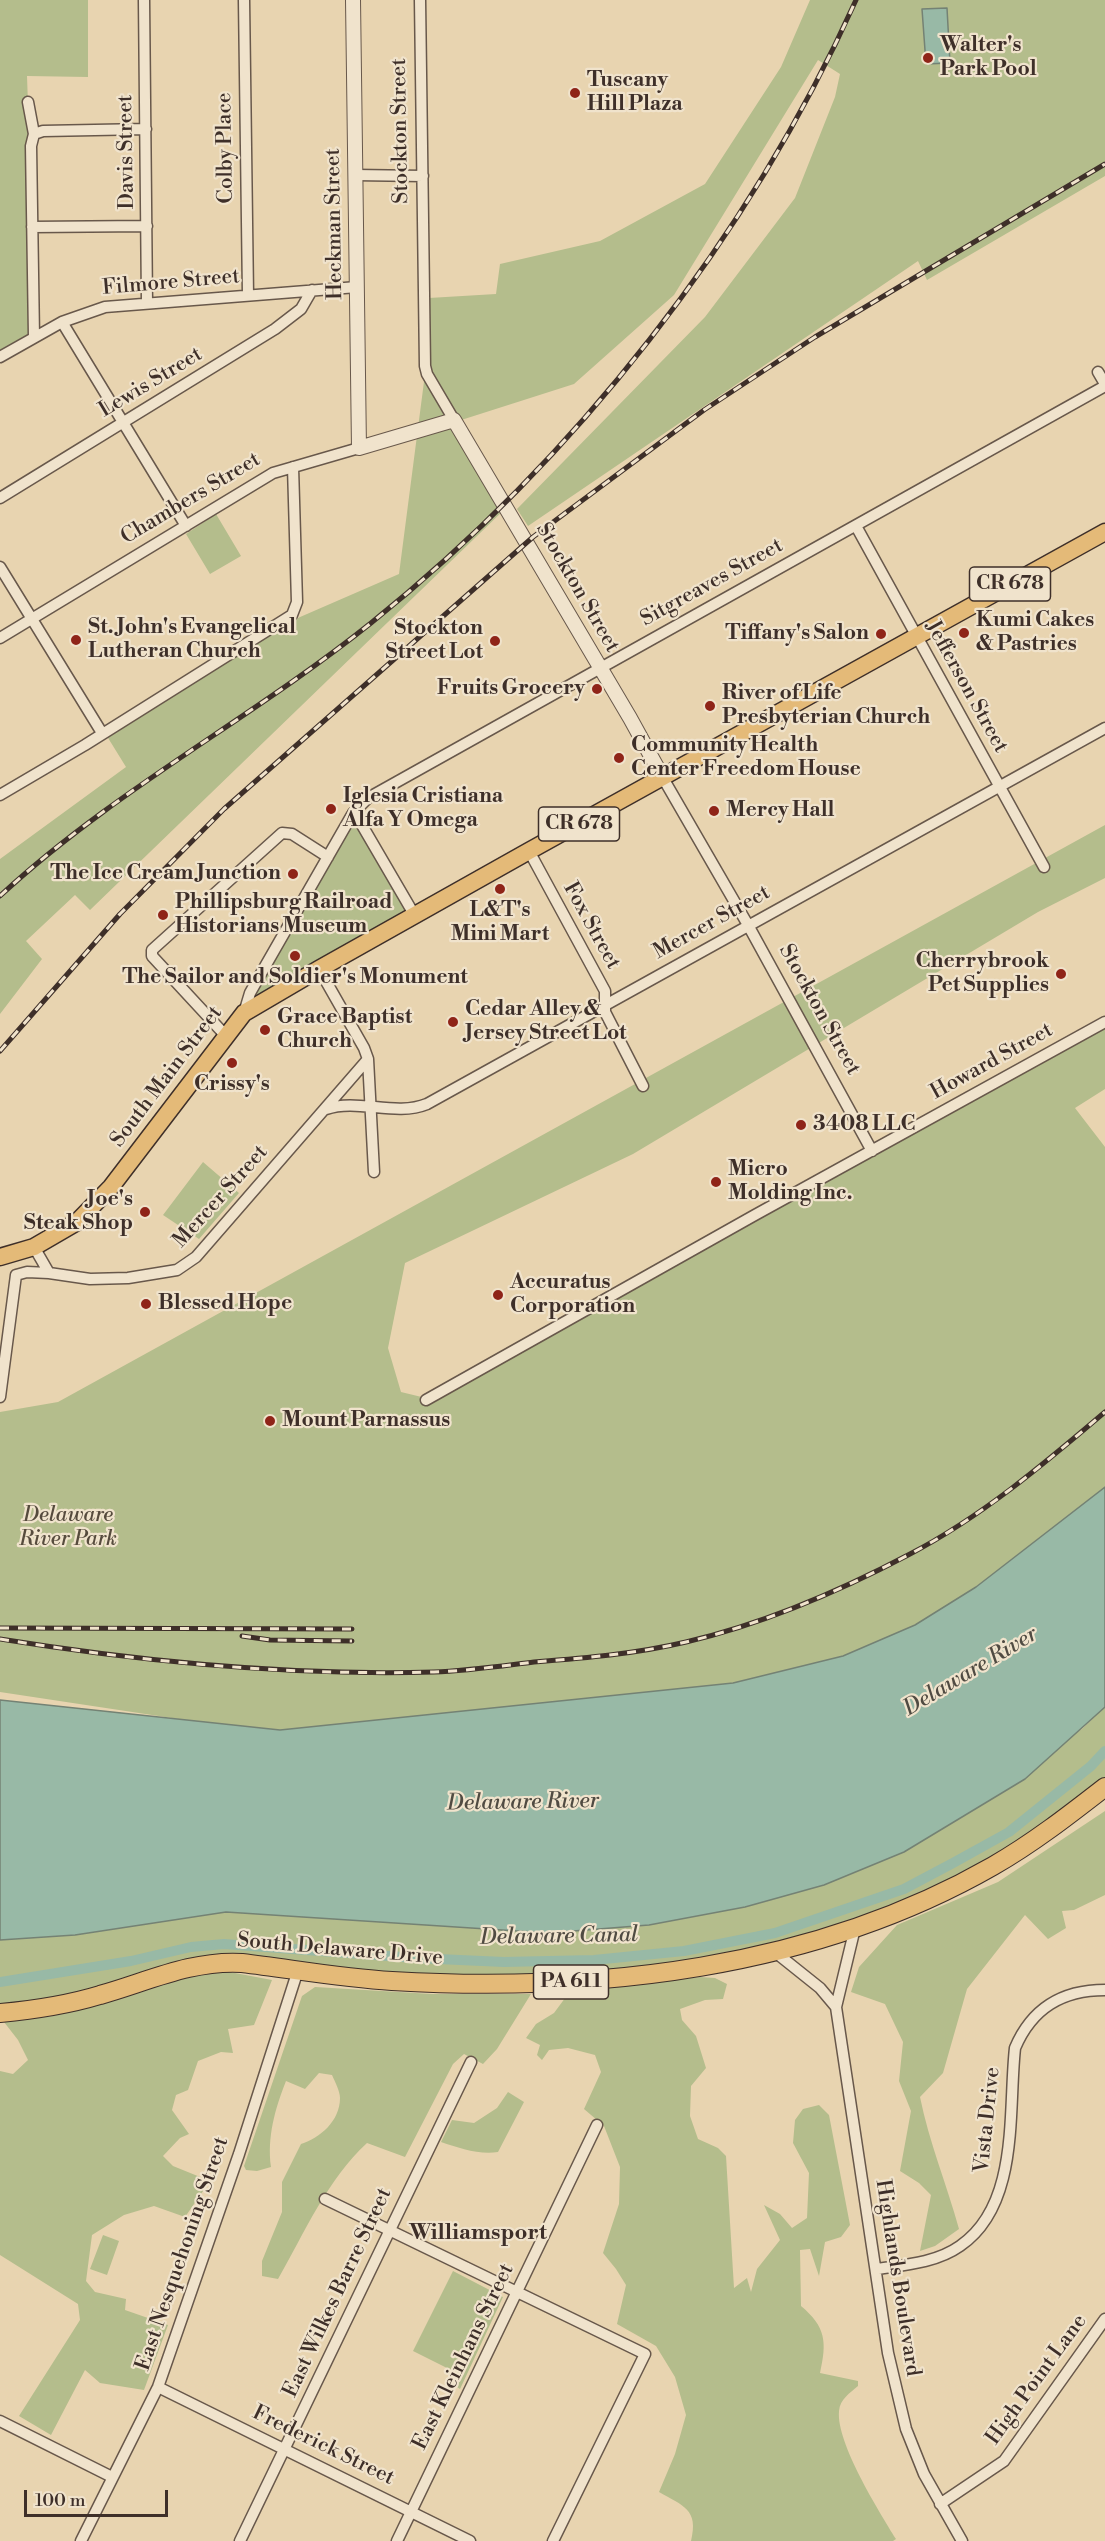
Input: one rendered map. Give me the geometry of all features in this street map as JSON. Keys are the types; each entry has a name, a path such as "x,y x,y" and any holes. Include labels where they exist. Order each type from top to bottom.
{"highway":[{"name":"South Delaware Drive","path":"0,2013 84,2000 196,1966 235,1963 392,1981 508,1984 632,1977 775,1952 855,1928 928,1899 992,1867 1036,1839 1105,1787"}],"main road":[{"name":"South Main Street","path":"0,1257 34,1247 77,1222 111,1187 244,1013 916,635 1105,532"}],"street":[{"name":"Davis Street","path":"144,0 147,303"},
{"name":"Colby Place","path":"244,0 248,295"},
{"name":"Heckman Street","path":"353,0 359,448"},
{"name":"Stockton Street","path":"420,0 425,366 427,374 630,718 748,925 872,1151"},
{"path":"28,102 34,134 32,146 34,337"},
{"path":"34,134 43,130 146,129"},
{"path":"355,175 423,176"},
{"path":"32,227 147,226"},
{"name":"Filmore Street","path":"0,357 62,322 105,307 357,287"},
{"name":"Lewis Street","path":"0,498 275,329 301,309 312,290"},
{"path":"62,322 186,526"},
{"path":"1098,372 1105,385"},
{"name":"Sitgreaves Street","path":"244,1013 250,993 262,970 352,813 359,805 380,791 1105,385"},
{"name":"Chambers Street","path":"0,638 261,479 292,467 454,420"},
{"path":"0,795 285,620 296,610 296,535 292,467"},
{"name":"Jefferson Street","path":"856,526 1044,867"},
{"path":"0,567 102,733"},
{"name":"Mercer Street","path":"326,1109 344,1106 411,1108 427,1104 1105,728"},
{"path":"352,813 359,820 415,916"},
{"path":"226,1036 152,956 152,951 282,833 292,834 328,857"},
{"name":"Fox Street","path":"528,852 605,991 605,1006 643,1086"},
{"path":"319,969 364,1047 368,1059 374,1172"},
{"name":"Howard Street","path":"426,1400 1105,1022"},
{"name":"Mercer Street","path":"0,1396 14,1278 18,1273 49,1273 111,1280 182,1269 196,1257 368,1059"},
{"path":"34,1247 49,1273"},
{"name":"Highlands Boulevard","path":"855,1928 836,2007 890,2364 900,2407 924,2474 962,2541"},
{"path":"775,1952 820,1988 836,2007"},
{"name":"East Nesquehoning Street","path":"81,2541 158,2387 239,2154 298,1970"},
{"name":"Vista Drive","path":"876,2270 920,2263 959,2247 972,2236 991,2208 1006,2164 1015,2048 1022,2031 1028,2022 1052,2003 1086,1990 1105,1990"},
{"name":"East Wilkes Barre Street","path":"240,2541 471,2062"},
{"name":"East Kleinhans Street","path":"397,2541 597,2125"},
{"path":"325,2199 645,2354 553,2541"},
{"name":"High Point Lane","path":"940,2504 1004,2460 1105,2319"},
{"name":"Frederick Street","path":"158,2387 470,2541"},
{"path":"0,2421 112,2477"}],"green space":[{"path":"0,0 88,0 88,77 27,76 36,333 0,355"},
{"path":"810,0 1105,0 1105,176 927,280 918,261 528,526 517,509 705,317 795,198 835,97 840,74 818,60 674,295 574,384 455,422 507,507 90,910 75,895 26,941 42,959 0,1014 0,859 126,767 105,733 284,624 399,574 425,374 429,298 496,294 500,264 600,241 705,184 781,67"},
{"path":"216,514 241,556 210,574 186,534"},
{"path":"353,813 415,916 244,1013"},
{"name":"Delaware River Park","path":"1105,825 1105,878 1038,912 633,1154 405,1263 388,1348 401,1392 434,1400 1105,1022 1105,1089 1075,1108 1105,1147 1105,1487 976,1587 915,1625 843,1656 733,1683 623,1696 324,1741 0,1692 0,1412 58,1402"},
{"path":"203,1162 239,1193 199,1239 163,1215"},
{"path":"1105,1707 1105,1777 1014,1845 962,1876 831,1930 770,1948 636,1970 505,1977 396,1974 254,1958 84,1992 0,2006 0,1940 75,1935 226,1912 548,1933 649,1925 745,1907 824,1885 904,1852 1082,1729"},
{"path":"1105,1811 1105,1895 1074,1910 1062,1911 1066,1928 1048,1939 1025,1915 967,1989 943,2073 920,2097 959,2229 935,2246 920,2251 931,2195 919,2183 900,2171 911,2111 899,2081 903,2042 885,2004 851,1992 859,1967 897,1925 998,1882"},
{"path":"219,1970 272,1980 254,2025 228,2029 233,2053 221,2052 198,2061 188,2090 176,2095 172,2110 189,2134 180,2138 163,2156 173,2166 210,2181 185,2217 154,2206 124,2215 92,2235 86,2281 95,2292 126,2299 125,2310 168,2325 144,2390 100,2383 85,2370 51,2435 19,2416 80,2320 78,2304 0,2255 0,2071 13,2074 28,2060 18,2040 4,2022 53,2016 125,1993"},
{"path":"700,1977 715,1978 727,1984 723,1999 705,2000 680,2009 682,2020 696,2036 706,2068 691,2086 690,2116 698,2139 718,2148 726,2156 734,2288 747,2278 751,2292 757,2269 780,2240 764,2205 780,2214 792,2228 807,2218 809,2173 793,2143 795,2120 803,2109 819,2105 829,2115 850,2225 841,2237 825,2242 819,2276 810,2249 800,2250 801,2306 820,2328 824,2352 820,2373 858,2381 858,2386 841,2403 840,2425 851,2458 896,2539 893,2541 691,2541 693,2522 691,2515 682,2505 659,2492 675,2454 686,2415 675,2377 656,2346 617,2324 626,2285 603,2253 619,2204 620,2167 604,2126 584,2109 601,2072 595,2055 568,2048 549,2050 542,2060 537,2055 540,2045 526,2038 536,2024 554,2013 571,1990"},
{"path":"315,1987 432,1994 531,1994 497,2049 483,2064 464,2054 453,2064 405,2157 367,2143 353,2158 328,2190 278,2279 262,2276 262,2261 282,2212 282,2182 301,2144 322,2133 337,2114 340,2095 332,2075 319,2073 305,2089 286,2081 273,2123 270,2145 271,2167 257,2171 246,2170 244,2166 302,1996"},
{"path":"508,2092 524,2102 498,2152 476,2152 441,2142 452,2120 474,2123 497,2108"},
{"path":"103,2235 119,2241 107,2275 90,2269"},
{"path":"453,2271 503,2297 460,2389 457,2387 461,2375 413,2351"}],"water":[{"path":"947,8 950,63 926,64 922,9"},
{"name":"Delaware River","path":"1105,1487 1105,1707 1025,1779 904,1852 824,1885 745,1907 649,1925 548,1933 226,1912 75,1935 0,1940 0,1700 280,1730 733,1683 843,1656 915,1625 976,1587"}],"waterway":[{"name":"Delaware Canal","path":"0,1982 131,1961 191,1947 224,1944 504,1962 594,1960 684,1951 775,1933 904,1889 953,1863 1009,1832 1091,1766 1105,1751"}],"railway":[{"path":"0,896 43,858 135,789 325,658 371,623 446,559 517,490 585,417 649,340 709,259 764,175 813,88 856,0"},
{"path":"0,1051 120,914 224,809 533,537 704,410 815,337 1105,164"},
{"path":"0,1639 216,1666 379,1673 471,1669 648,1650 715,1635 772,1616 856,1581 910,1554 987,1507 1105,1412"},
{"path":"0,1628 352,1629"},
{"path":"242,1636 270,1640 352,1641"}],"place":[{"name":"Walter's Park Pool","path":"928,58"},
{"name":"Tuscany Hill Plaza","path":"575,93"},
{"name":"Kumi Cakes & Pastries","path":"964,633"},
{"name":"Tiffany's Salon","path":"881,634"},
{"name":"St. John's Evangelical Lutheran Church","path":"76,640"},
{"name":"Stockton Street Lot","path":"495,641"},
{"name":"Fruits Grocery","path":"597,689"},
{"name":"River of Life Presbyterian Church","path":"710,706"},
{"name":"Community Health Center Freedom House","path":"619,758"},
{"name":"Iglesia Cristiana Alfa Y Omega","path":"331,809"},
{"name":"Mercy Hall","path":"714,811"},
{"name":"The Ice Cream Junction","path":"293,874"},
{"name":"L&T's Mini Mart","path":"500,889"},
{"name":"Phillipsburg Railroad Historians Museum","path":"163,915"},
{"name":"The Sailor and Soldier's Monument","path":"295,956"},
{"name":"Cherrybrook Pet Supplies","path":"1061,974"},
{"name":"Cedar Alley & Jersey Street Lot","path":"453,1022"},
{"name":"Grace Baptist Church","path":"265,1030"},
{"name":"Crissy's","path":"232,1063"},
{"name":"3408 LLC","path":"801,1125"},
{"name":"Micro Molding Inc.","path":"716,1182"},
{"name":"Joe's Steak Shop","path":"145,1212"},
{"name":"Accuratus Corporation","path":"498,1295"},
{"name":"Blessed Hope","path":"146,1304"},
{"name":"Mount Parnassus","path":"270,1421"}],"district":[{"name":"Williamsport","path":"478,2234"}]}
